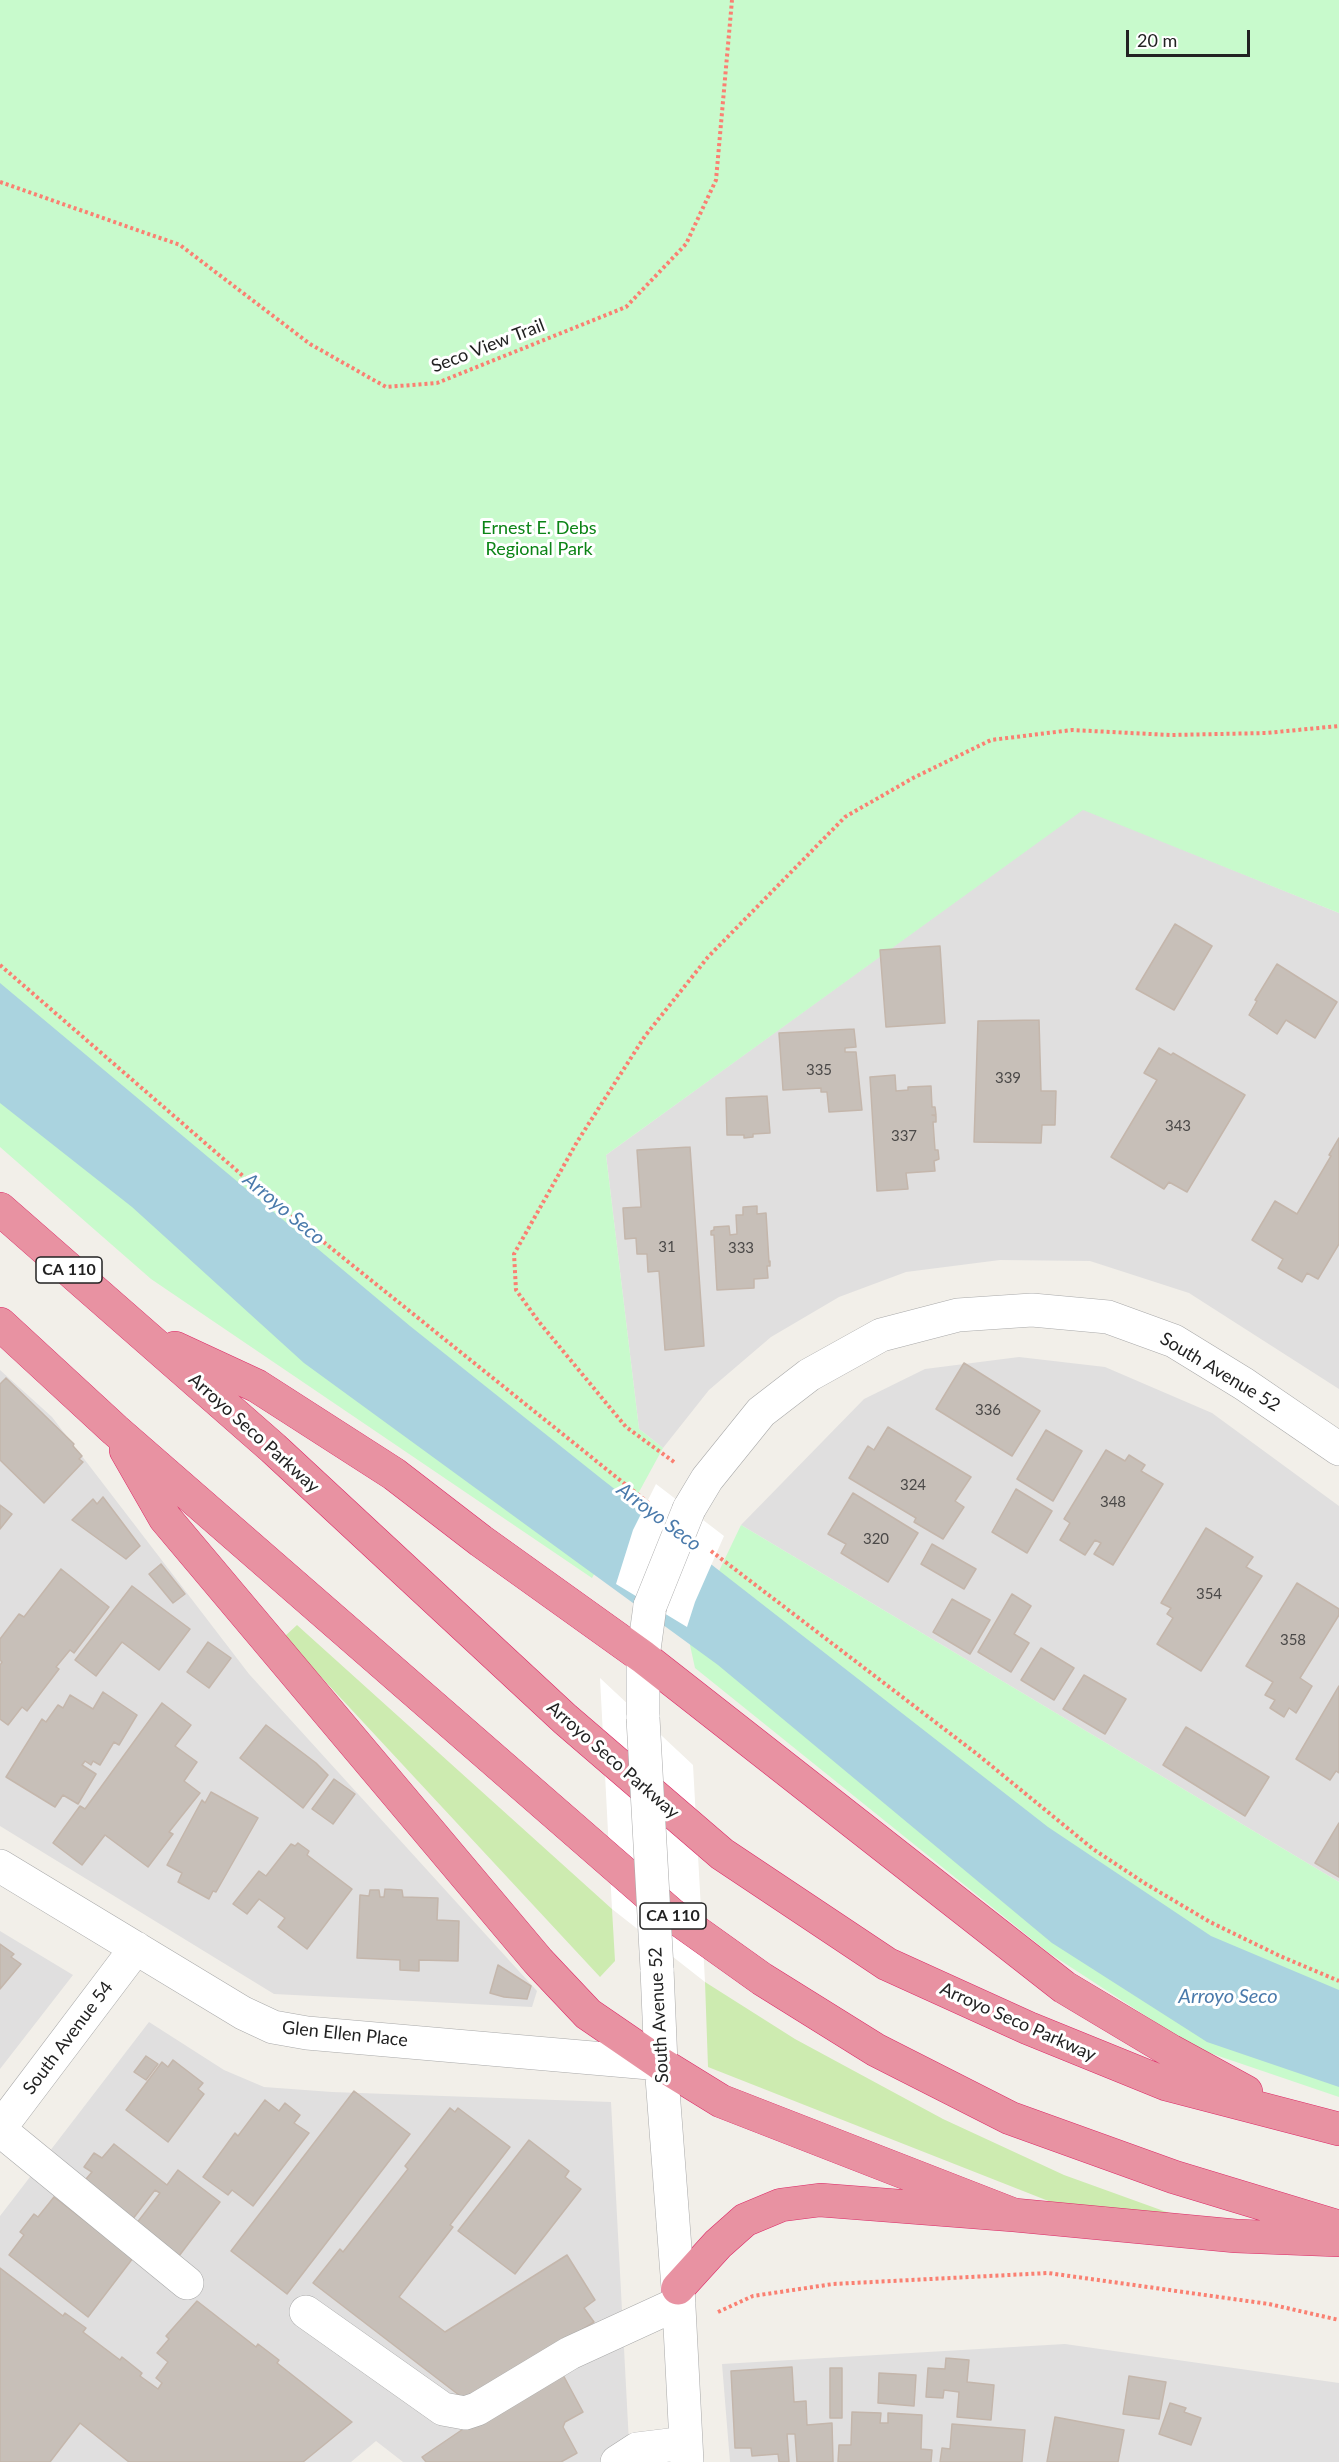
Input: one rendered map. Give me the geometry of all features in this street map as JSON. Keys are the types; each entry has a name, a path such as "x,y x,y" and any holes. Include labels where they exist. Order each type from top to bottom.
{"highway":[{"name":"Arroyo Seco Parkway","path":"0,1209 273,1448 565,1719 722,1854 887,1964 1028,2028 1166,2084 1339,2129"},
{"name":"CA 110","path":"0,1324 115,1430 671,1914 762,1979 876,2050 1010,2118 1174,2177 1339,2227"},
{"path":"139,1331 257,1386 394,1474 481,1541 643,1657 1064,1987 1171,2051 1296,2118"},
{"path":"115,1430 165,1518 538,1961 588,2014 661,2064 721,2101 1014,2215"},
{"path":"679,2307 718,2244 745,2220 781,2205 820,2200 1236,2236 1339,2240"}],"street":[{"name":"South Avenue 52","path":"686,2452 679,2307 661,2064 643,1718 643,1657 650,1606 689,1509 707,1479 761,1412 809,1375 881,1335 958,1315 1032,1310 1108,1317 1174,1341 1244,1383 1339,1449"},
{"name":"Glen Ellen Place","path":"0,1866 243,2013 273,2026 307,2033 661,2064"},
{"name":"South Avenue 54","path":"0,2129 136,1948"},
{"path":"0,2129 187,2283"},
{"path":"306,2312 443,2409 465,2413 477,2409 570,2353 679,2307"},
{"path":"617,2462 638,2449 686,2452"}],"path":[{"name":"Seco View Trail","path":"0,182 180,245 310,344 386,387 437,383 626,307 686,244 716,180 732,0"},
{"path":"707,1479 670,1460 626,1427 539,1322 516,1290 514,1254 577,1142 639,1045 708,957 845,817 913,778 991,740 1072,730 1170,735 1266,733 1339,726"},
{"path":"679,2307 833,2284 1048,2273 1269,2304 1339,2320"}],"shaded area":[{"path":"1083,809 1339,913 1339,1389 1189,1293 1090,1261 1000,1260 906,1272 839,1297 771,1337 709,1390 663,1448 639,1429 606,1155"},
{"path":"1019,1357 1105,1367 1212,1413 1339,1506 1339,1882 741,1525 864,1399 925,1369"},
{"path":"0,1370 52,1417 249,1674 537,1991 532,2007 274,1994 0,1826"},
{"path":"0,1931 73,1975 0,2069"},
{"path":"149,2022 224,2070 264,2087 332,2092 611,2102 630,2462 403,2462 376,2441 351,2462 0,2462 0,2216"},
{"path":"1065,2344 1339,2383 1339,2462 730,2462 722,2364"}],"green space":[{"name":"Ernest E. Debs Regional Park","path":"0,0 1339,0 1339,913 1083,810 606,1155 639,1429 663,1448 592,1578 151,1279 0,1147"},
{"path":"741,1525 1339,1882 1339,2097 1195,2048 1049,1953 695,1668 688,1636"},
{"path":"297,1625 612,1909 615,1961 600,1977 284,1637"},
{"path":"705,1982 795,2039 943,2119 1064,2175 1172,2214 1051,2202 708,2067"}],"water":[{"name":"Arroyo Seco","path":"0,983 410,1326 603,1480 1048,1827 1211,1936 1339,1990 1339,2087 1207,2042 1052,1943 718,1665 304,1363 132,1207 0,1103"}],"pier":[{"path":"656,1484 724,1536 695,1602 687,1627 616,1584 633,1530"},
{"path":"600,1678 693,1765 705,1982 612,1909"}],"building":[{"path":"1175,924 1212,946 1174,1010 1136,989"},
{"path":"940,946 945,1023 886,1027 880,950"},
{"path":"1277,964 1337,1002 1315,1038 1286,1020 1277,1034 1249,1015 1257,1001 1255,1000"},
{"path":"1039,1020 1041,1091 1056,1091 1055,1125 1042,1125 1041,1143 974,1142 978,1021"},
{"path":"854,1029 856,1047 845,1048 845,1052 856,1052 862,1110 829,1112 827,1092 821,1092 821,1088 783,1090 779,1033"},
{"path":"1159,1048 1171,1055 1173,1053 1245,1095 1187,1192 1169,1182 1164,1189 1111,1157 1157,1080 1144,1073"},
{"path":"895,1075 896,1091 908,1090 908,1087 931,1086 932,1107 935,1107 936,1115 932,1115 936,1116 936,1122 933,1122 935,1150 938,1150 939,1159 934,1161 935,1171 906,1173 908,1189 877,1191 870,1077"},
{"path":"767,1096 770,1133 753,1134 753,1137 744,1138 744,1135 727,1135 726,1098"},
{"path":"1339,1138 1339,1244 1318,1279 1307,1273 1302,1282 1278,1268 1283,1259 1252,1240 1275,1201 1297,1214"},
{"path":"690,1147 704,1346 665,1350 659,1271 648,1272 647,1254 637,1254 636,1238 625,1239 623,1208 641,1207 637,1150"},
{"path":"757,1206 757,1214 766,1213 770,1261 770,1266 767,1266 768,1278 754,1279 754,1288 717,1290 714,1235 711,1235 711,1231 714,1227 729,1226 730,1235 737,1234 736,1215 743,1215 743,1207"},
{"path":"964,1363 1040,1411 1012,1456 936,1409"},
{"path":"6,1378 74,1444 73,1446 82,1456 79,1459 83,1462 44,1503 0,1460 0,1384"},
{"path":"888,1427 971,1477 955,1501 964,1507 943,1539 914,1522 916,1518 849,1478 868,1446 874,1450"},
{"path":"1046,1430 1082,1451 1053,1501 1017,1479"},
{"path":"1106,1450 1125,1461 1129,1455 1145,1465 1141,1471 1163,1484 1113,1565 1094,1554 1101,1543 1095,1540 1085,1555 1060,1540 1070,1523 1064,1519"},
{"path":"1016,1489 1052,1511 1027,1553 992,1532"},
{"path":"853,1493 918,1533 888,1582 841,1553 846,1544 828,1534"},
{"path":"103,1497 140,1546 126,1559 72,1520 93,1499 97,1504"},
{"path":"0,1505 12,1514 0,1529"},
{"path":"1206,1528 1253,1557 1246,1567 1262,1576 1201,1671 1157,1644 1173,1618 1167,1614 1171,1608 1161,1603"},
{"path":"932,1544 976,1569 964,1589 921,1564"},
{"path":"161,1564 185,1594 173,1603 149,1574"},
{"path":"61,1569 109,1607 74,1653 70,1650 56,1667 59,1669 27,1711 22,1707 8,1725 0,1719 0,1665 2,1662 0,1660 0,1639 19,1614 24,1617"},
{"path":"1297,1583 1339,1609 1339,1615 1300,1678 1312,1686 1296,1713 1289,1708 1284,1717 1270,1708 1275,1700 1265,1695 1273,1682 1246,1666"},
{"path":"132,1586 190,1629 159,1670 122,1642 96,1676 75,1660"},
{"path":"1012,1594 1031,1606 1014,1634 1029,1643 1011,1672 978,1652"},
{"path":"952,1599 990,1620 970,1654 933,1632"},
{"path":"208,1642 231,1658 209,1688 187,1672"},
{"path":"1041,1648 1074,1668 1054,1700 1021,1680"},
{"path":"1084,1675 1126,1699 1105,1734 1063,1709"},
{"path":"1339,1686 1339,1773 1336,1771 1330,1780 1296,1759"},
{"path":"103,1692 137,1715 119,1745 114,1742 100,1765 93,1761 91,1765 85,1761 82,1765 96,1774 78,1804 63,1795 55,1807 6,1777 42,1719 46,1722 58,1705 63,1708 70,1695 93,1709"},
{"path":"162,1703 191,1725 175,1746 197,1762 184,1781 200,1793 169,1832 173,1834 148,1867 105,1835 82,1865 53,1843 80,1806 85,1809"},
{"path":"266,1725 316,1763 328,1775 303,1808 240,1758"},
{"path":"1186,1727 1269,1777 1245,1816 1163,1765"},
{"path":"334,1779 355,1794 333,1824 312,1809"},
{"path":"211,1792 258,1818 216,1892 213,1891 209,1899 178,1882 182,1873 167,1865 202,1800 205,1803"},
{"path":"1339,1823 1339,1877 1315,1863"},
{"path":"298,1843 309,1851 307,1855 352,1889 307,1949 278,1927 285,1918 259,1899 247,1914 233,1904 259,1871 266,1876 291,1844 295,1846"},
{"path":"385,1889 402,1890 403,1897 438,1898 437,1920 459,1921 458,1961 419,1960 419,1971 400,1970 400,1960 357,1958 360,1895 369,1896 370,1890 379,1890 380,1897 384,1897"},
{"path":"0,1944 14,1954 11,1957 21,1964 0,1989"},
{"path":"498,1965 531,1986 527,1999 490,1993"},
{"path":"146,2056 158,2064 146,2080 134,2072"},
{"path":"173,2060 203,2083 198,2089 204,2094 168,2142 126,2110 162,2062 168,2067"},
{"path":"354,2091 410,2134 287,2294 231,2251"},
{"path":"265,2100 279,2111 285,2103 300,2115 294,2123 309,2133 253,2206 232,2190 228,2195 203,2177 235,2133 238,2136"},
{"path":"450,2108 455,2112 458,2108 510,2147 450,2225 453,2227 399,2297 445,2332 567,2255 595,2300 584,2308 594,2322 468,2402 313,2283 340,2249 343,2252 408,2169 405,2166"},
{"path":"529,2140 569,2171 565,2177 581,2189 515,2274 458,2231"},
{"path":"114,2144 167,2185 178,2170 220,2202 179,2256 136,2224 160,2193 155,2190 129,2224 80,2186 92,2172 84,2167 94,2153 102,2158"},
{"path":"54,2197 133,2258 88,2317 9,2255 24,2235 20,2232 34,2214 38,2217"},
{"path":"0,2268 63,2316 65,2313 86,2328 83,2332 120,2360 122,2357 142,2373 140,2376 158,2389 162,2383 156,2378 168,2362 157,2353 169,2339 166,2336 197,2301 256,2347 258,2344 279,2360 277,2363 352,2422 303,2462 129,2462 80,2423 50,2462 0,2462"},
{"path":"946,2358 969,2360 967,2382 994,2385 991,2420 957,2417 959,2392 944,2390 943,2398 926,2397 928,2368 945,2369"},
{"path":"792,2367 794,2402 806,2401 807,2425 832,2423 833,2462 797,2462 795,2434 787,2434 789,2462 779,2462 778,2454 752,2456 751,2448 735,2448 731,2371"},
{"path":"830,2368 842,2368 842,2418 830,2418"},
{"path":"562,2373 583,2412 565,2422 563,2427 577,2453 561,2462 426,2462 422,2457 491,2410"},
{"path":"879,2373 916,2375 914,2406 878,2403"},
{"path":"1129,2376 1166,2382 1159,2419 1123,2414"},
{"path":"1170,2403 1186,2408 1184,2412 1201,2418 1191,2445 1159,2434"},
{"path":"852,2412 881,2413 880,2423 888,2423 888,2413 922,2415 921,2449 932,2450 931,2462 838,2462 839,2445 851,2445"},
{"path":"1055,2417 1124,2430 1118,2462 1047,2462"},
{"path":"952,2424 1025,2430 1022,2462 940,2462 942,2448 950,2449"}]}
